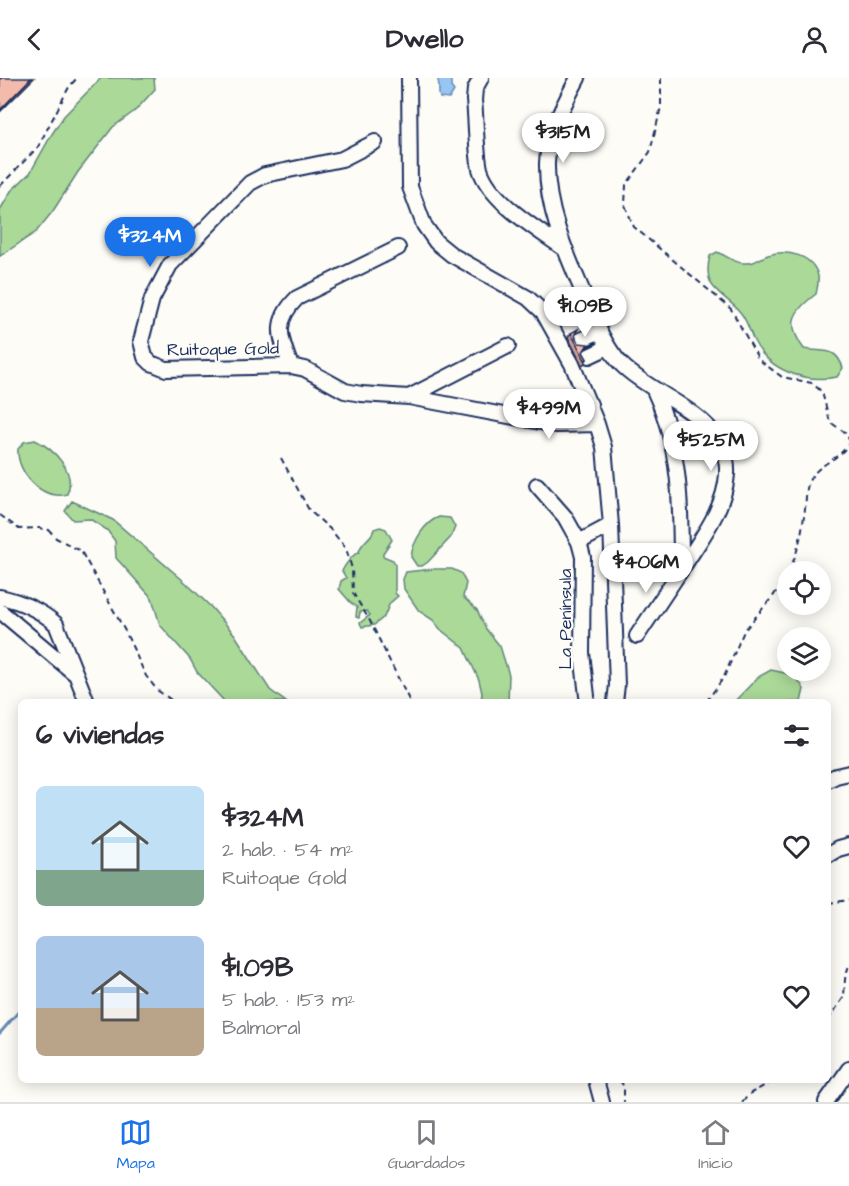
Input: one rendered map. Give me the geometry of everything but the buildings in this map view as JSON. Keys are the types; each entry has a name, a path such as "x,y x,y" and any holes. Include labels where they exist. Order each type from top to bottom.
{"street":[{"path":"409,78 410,187 424,225 436,242 452,255 528,297 572,344 580,360 590,404 604,447 611,525 617,685 615,699"},
{"path":"481,78 475,89 474,100 480,169 489,187 502,202 566,250"},
{"path":"578,78 553,131 547,161 548,190 566,250 608,347 622,365 654,390 708,425 718,437 724,451 727,473 723,494 708,528 637,636"},
{"name":"Ruitoque Gold","path":"375,142 342,159 265,176 250,183 170,265 152,299 141,341 145,357 158,367 166,369 291,366 305,369 345,391 409,397 556,425 597,424"},
{"name":"Ruitoque Gold","path":"291,366 280,329 282,316 288,306 297,298 398,248"},
{"path":"572,344 600,332"},
{"path":"409,397 508,346"},
{"path":"580,360 608,347"},
{"path":"654,390 668,424 677,468 681,506 681,569"},
{"name":"Ruitoque Gold","path":"505,415 590,404"},
{"name":"La Península","path":"537,485 565,517 579,542 584,557 582,653 587,696"},
{"path":"579,542 611,525"},
{"path":"0,597 18,602 56,624 86,699"},
{"path":"0,611 77,675"},
{"path":"831,778 849,773"},
{"path":"831,853 849,846"},
{"path":"826,1102 849,1070"},
{"path":"597,1083 602,1102"}],"path":[{"path":"0,186 38,147 69,87 77,78"},
{"path":"661,78 660,107 650,152 626,185 625,206 634,227 731,309 759,360 782,377 812,383 822,392 830,422 846,434 849,441 844,452 814,471 808,484 795,561"},
{"path":"281,458 309,510 346,548 352,569 353,593 370,621 409,699"},
{"path":"0,515 20,529 49,530 56,538 81,550 146,676 157,690 170,699"},
{"path":"708,699 724,677 744,631 777,590"},
{"path":"831,903 849,900"},
{"path":"831,1016 844,997 844,980 849,965"},
{"path":"622,1083 624,1102"},
{"path":"742,1102 751,1093 769,1083"}],"green space":[{"path":"101,78 154,78 155,89 136,110 113,127 36,232 0,256 0,210 11,191 30,173 64,116"},
{"path":"717,252 740,263 751,263 775,253 791,253 811,263 818,276 816,294 797,313 794,319 795,332 804,349 833,353 837,356 843,368 837,377 801,376 778,367 769,360 754,341 742,315 711,283 708,276 710,256"},
{"path":"35,440 49,449 62,462 69,478 67,494 49,494 40,489 21,467 18,449 24,442"},
{"path":"72,501 113,520 185,582 235,635 270,690 282,699 222,699 197,672 190,659 160,625 152,598 116,558 115,541 107,530 90,519 73,520 65,511"},
{"path":"439,517 450,518 455,527 451,537 428,562 417,566 411,557 414,545 420,533 429,523"},
{"path":"380,527 386,529 392,540 383,556 393,560 395,564 395,593 398,596 390,603 384,617 374,625 362,627 360,623 370,615 367,611 360,612 359,618 356,617 357,607 339,589 341,581 346,578 342,571 352,557 359,552 374,529"},
{"path":"452,569 461,573 466,583 463,597 477,610 486,629 500,646 509,675 508,699 481,699 479,680 464,648 441,630 433,620 419,611 404,589 403,579 406,572"},
{"path":"771,670 777,671 777,681 799,681 804,689 802,699 737,699 758,677"}],"water":[{"path":"437,78 454,78 451,80 451,87 454,91 449,99 440,98"}],"waterway":[{"path":"0,1033 18,1012"}]}
